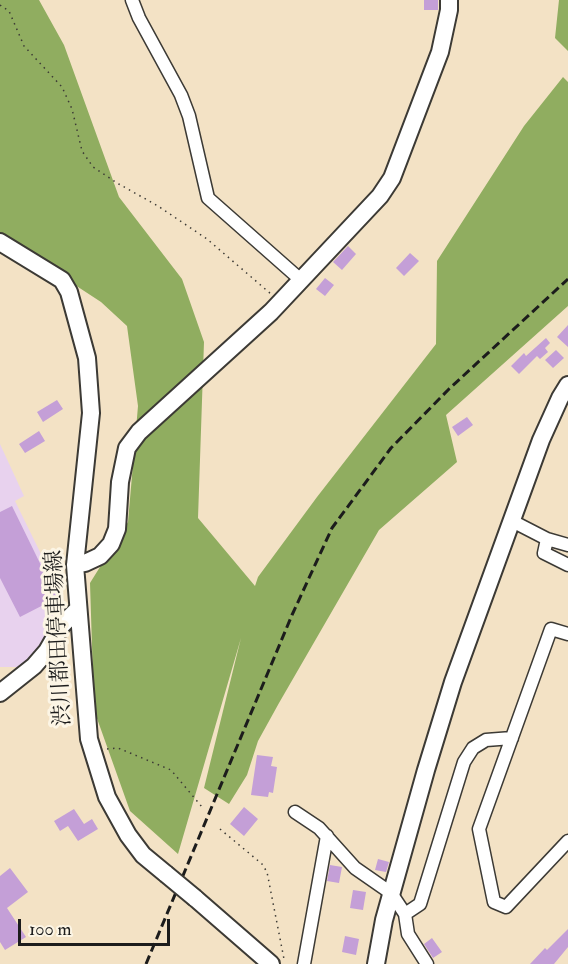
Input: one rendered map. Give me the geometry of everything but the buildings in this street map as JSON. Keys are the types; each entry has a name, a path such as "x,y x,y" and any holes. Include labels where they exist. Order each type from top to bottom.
{"street":[{"path":"132,0 139,18 181,95 189,116 208,198 302,281"},
{"path":"75,565 86,563 100,556 111,544 117,529 120,482 127,448 139,432 302,281 380,196 392,178 440,52 449,0"},
{"name":"渋川都田停車場線","path":"0,242 62,280 69,292 87,358 91,413 75,565 77,610 89,739 107,797 128,835 143,855 270,964"},
{"path":"376,964 391,893 453,682 541,440 568,385"},
{"path":"512,521 547,539 568,545"},
{"path":"547,539 544,553 568,566"},
{"path":"0,693 34,666 47,651 62,625 77,610"},
{"path":"568,634 550,629 479,829 495,902 506,907 568,841"},
{"path":"405,914 420,904 464,762 473,748 486,740 512,738"},
{"path":"295,812 319,828 355,868 391,893 405,914 408,934 426,964"},
{"path":"304,964 327,836"}],"path":[{"path":"0,5 9,11 24,46 62,87 72,109 82,151 93,168 158,206 207,239 281,302"},
{"path":"89,739 103,750 118,748 171,770 202,807"},
{"path":"220,829 262,864 267,872 285,964"}],"shaded area":[{"path":"0,444 24,496 15,501 66,605 60,623 23,674 16,667 0,667"}],"green space":[{"path":"0,0 39,0 64,45 119,197 182,279 204,342 198,518 255,586 258,577 317,497 436,344 437,261 524,126 563,77 568,82 568,306 446,415 457,462 379,530 258,741 247,775 229,804 204,788 241,638 178,854 130,811 94,710 90,583 128,522 138,406 127,326 101,302 0,236"},
{"path":"559,0 568,0 568,51 555,38"}],"railway":[{"path":"146,964 292,615 332,528 391,448 449,389 568,279"}]}
